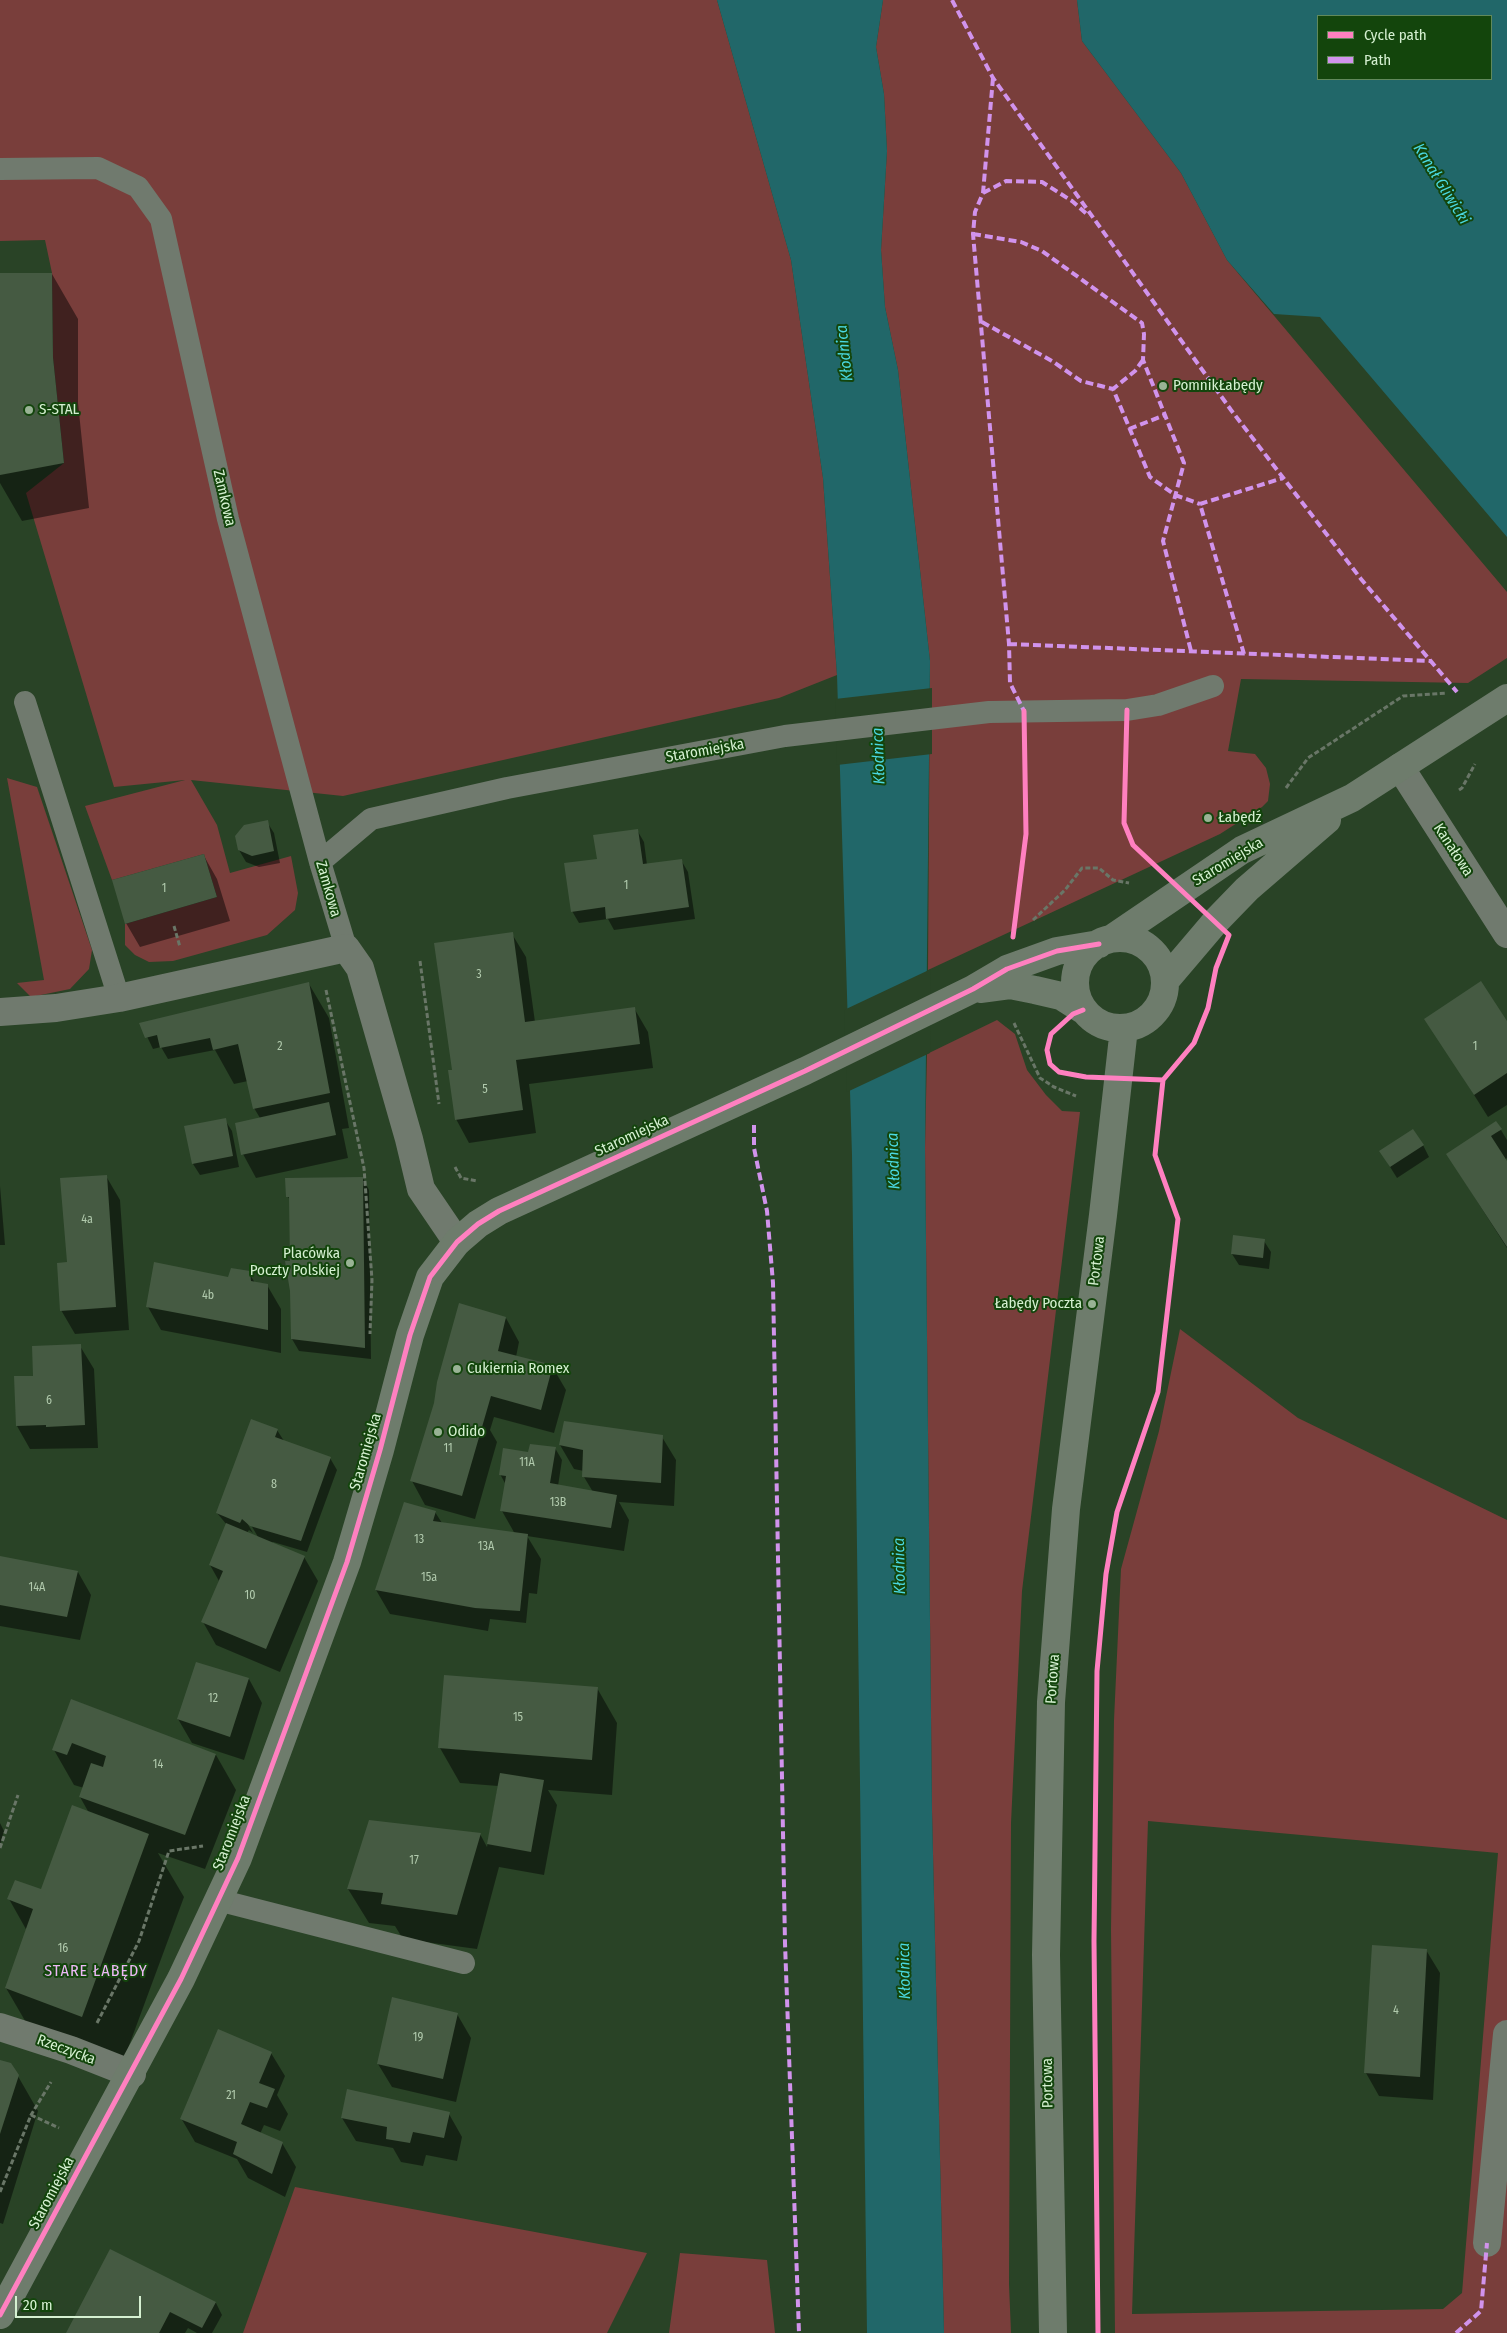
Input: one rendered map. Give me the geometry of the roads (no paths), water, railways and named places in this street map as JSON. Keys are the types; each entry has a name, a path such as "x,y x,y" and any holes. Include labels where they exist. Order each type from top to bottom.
{"street":[{"name":"Staromiejska","path":"0,2315 132,2074 181,1980 238,1858 347,1562 380,1450 410,1335 430,1277 457,1242 478,1224 500,1211 776,1084 973,989 1007,969 1057,951 1105,942 1242,850 1352,798 1507,698"},
{"name":"Kanałowa","path":"1400,767 1507,934"},
{"name":"Staromiejska","path":"1165,981 1216,921 1247,889 1352,798"},
{"path":"1125,938 1140,942 1147,948 1162,968 1165,981 1160,1003 1154,1012 1135,1025 1124,1028 1103,1025 1084,1010 1075,986 1076,973 1080,961 1087,952 1105,942 1125,938"},
{"path":"0,1012 56,1008 119,998 346,948"},
{"name":"Zamkowa","path":"346,948 360,968 409,1139 421,1189 457,1242"},
{"name":"Staromiejska","path":"973,989 1010,985 1061,996 1084,1010"},
{"name":"Portowa","path":"1053,2333 1046,1955 1051,1702 1066,1510 1124,1028"},
{"name":"Rzeczycka","path":"0,2027 71,2050 132,2074"},
{"path":"1487,2243 1507,2034"}],"lane":[{"name":"Zamkowa","path":"0,169 98,168 138,187 160,219 228,519 320,862 346,948"},
{"name":"Staromiejska","path":"320,862 371,819 507,788 785,736 959,716 1024,711 1127,710 1158,705 1213,686"},
{"path":"25,702 119,998"},
{"path":"218,1900 464,1963"}],"water":[{"name":"Kłodnica","path":"717,0 883,0 876,47 884,94 887,151 881,250 885,307 898,370 930,661 925,1148 932,1811 944,2333 867,2333 852,1155 837,675 823,478 791,260"},
{"name":"Kanał Gliwicki","path":"1077,0 1507,0 1507,537 1320,317 1274,314 1227,260 1181,173 1082,41"}],"place":[{"name":"PomnikŁabędy","path":"1163,386"},
{"name":"S-STAL","path":"29,410"},
{"name":"Łabędź","path":"1208,818"},
{"name":"Placówka Poczty Polskiej","path":"350,1263"},
{"name":"Łabędy Poczta","path":"1092,1304"},
{"name":"Cukiernia Romex","path":"457,1369"},
{"name":"Odido","path":"438,1432"}],"district":[{"name":"STARE ŁABĘDY","path":"96,1972"}]}
